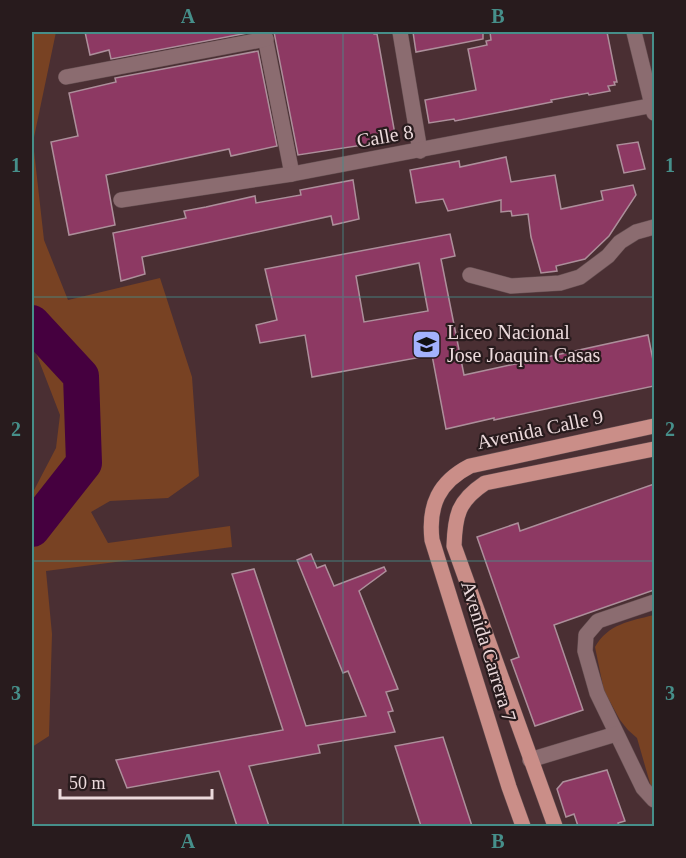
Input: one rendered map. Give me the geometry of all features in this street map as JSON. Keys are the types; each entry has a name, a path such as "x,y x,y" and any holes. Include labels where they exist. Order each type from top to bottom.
{"main road":[{"name":"Avenida Calle 9","path":"442,488 458,472 470,466 654,426"},
{"name":"Avenida Carrera 7","path":"555,826 454,546 455,521 460,508 474,491 485,483 654,449"},
{"name":"Avenida Carrera 7","path":"442,488 433,506 430,525 432,540 508,787 523,826"}],"street":[{"path":"400,32 420,151"},
{"path":"634,32 654,108"},
{"path":"66,77 265,35 292,174"},
{"name":"Calle 8","path":"121,200 292,174 654,108"},
{"path":"470,275 511,286 560,284 580,277 608,256 620,242 636,232 654,227"},
{"path":"654,602 598,621 586,635 585,651 597,693 616,735 643,788 654,800"},
{"path":"530,760 616,735"}],"shaded area":[{"path":"32,32 56,32 33,142 44,240 68,300 160,278 192,377 199,476 168,498 110,501 91,512 108,543 230,526 232,547 46,571 52,634 49,736 32,747 32,494 56,448 60,415 32,347"},
{"path":"654,615 654,797 637,738 620,720 604,691 595,647 600,639 613,628"}],"building":[{"path":"85,32 253,32 111,59 109,50 90,55"},
{"path":"274,32 373,32 377,34 396,140 298,155"},
{"path":"413,32 483,32 483,39 416,52"},
{"path":"490,32 607,32 617,82 614,82 615,85 608,86 610,91 551,100 552,102 455,121 454,119 429,123 425,100 476,90 468,49 487,45 486,41 491,40"},
{"path":"258,51 277,146 231,156 229,149 106,175 115,225 69,235 51,142 78,136 69,93 116,82 115,78"},
{"path":"638,142 645,169 624,173 617,145"},
{"path":"506,157 511,182 555,175 561,209 603,200 601,191 633,185 636,195 609,236 585,259 556,266 557,271 541,273 531,237 528,214 512,216 511,211 501,212 501,200 448,211 443,199 416,203 410,170 459,161 460,167"},
{"path":"353,180 359,219 333,225 331,216 142,257 145,274 121,281 113,233 186,218 184,211 255,196 256,203 301,195 300,190"},
{"path":"450,234 455,256 441,259 464,375 648,335 654,365 654,386 446,429 432,355 312,377 305,335 260,343 256,325 277,320 265,269","holes":["419,263 428,311 364,322 356,276"]},
{"path":"654,484 654,590 554,625 583,710 535,726 511,660 519,657 477,537 518,523 520,531"},
{"path":"311,554 317,568 325,565 334,586 384,567 386,571 359,591 398,689 386,692 393,711 388,712 395,732 318,745 320,753 249,766 269,826 237,826 219,771 127,788 116,760 283,730 232,574 254,569 306,726 366,716 348,671 343,673 297,560"},
{"path":"443,737 472,826 421,826 395,746"},
{"path":"607,770 625,821 618,823 619,826 578,826 574,814 566,817 557,789 563,782"}],"waterway":[{"path":"32,323 81,376 84,463 32,529"}],"place":[{"name":"Liceo Nacional Jose Joaquin Casas","path":"426,344"}]}
